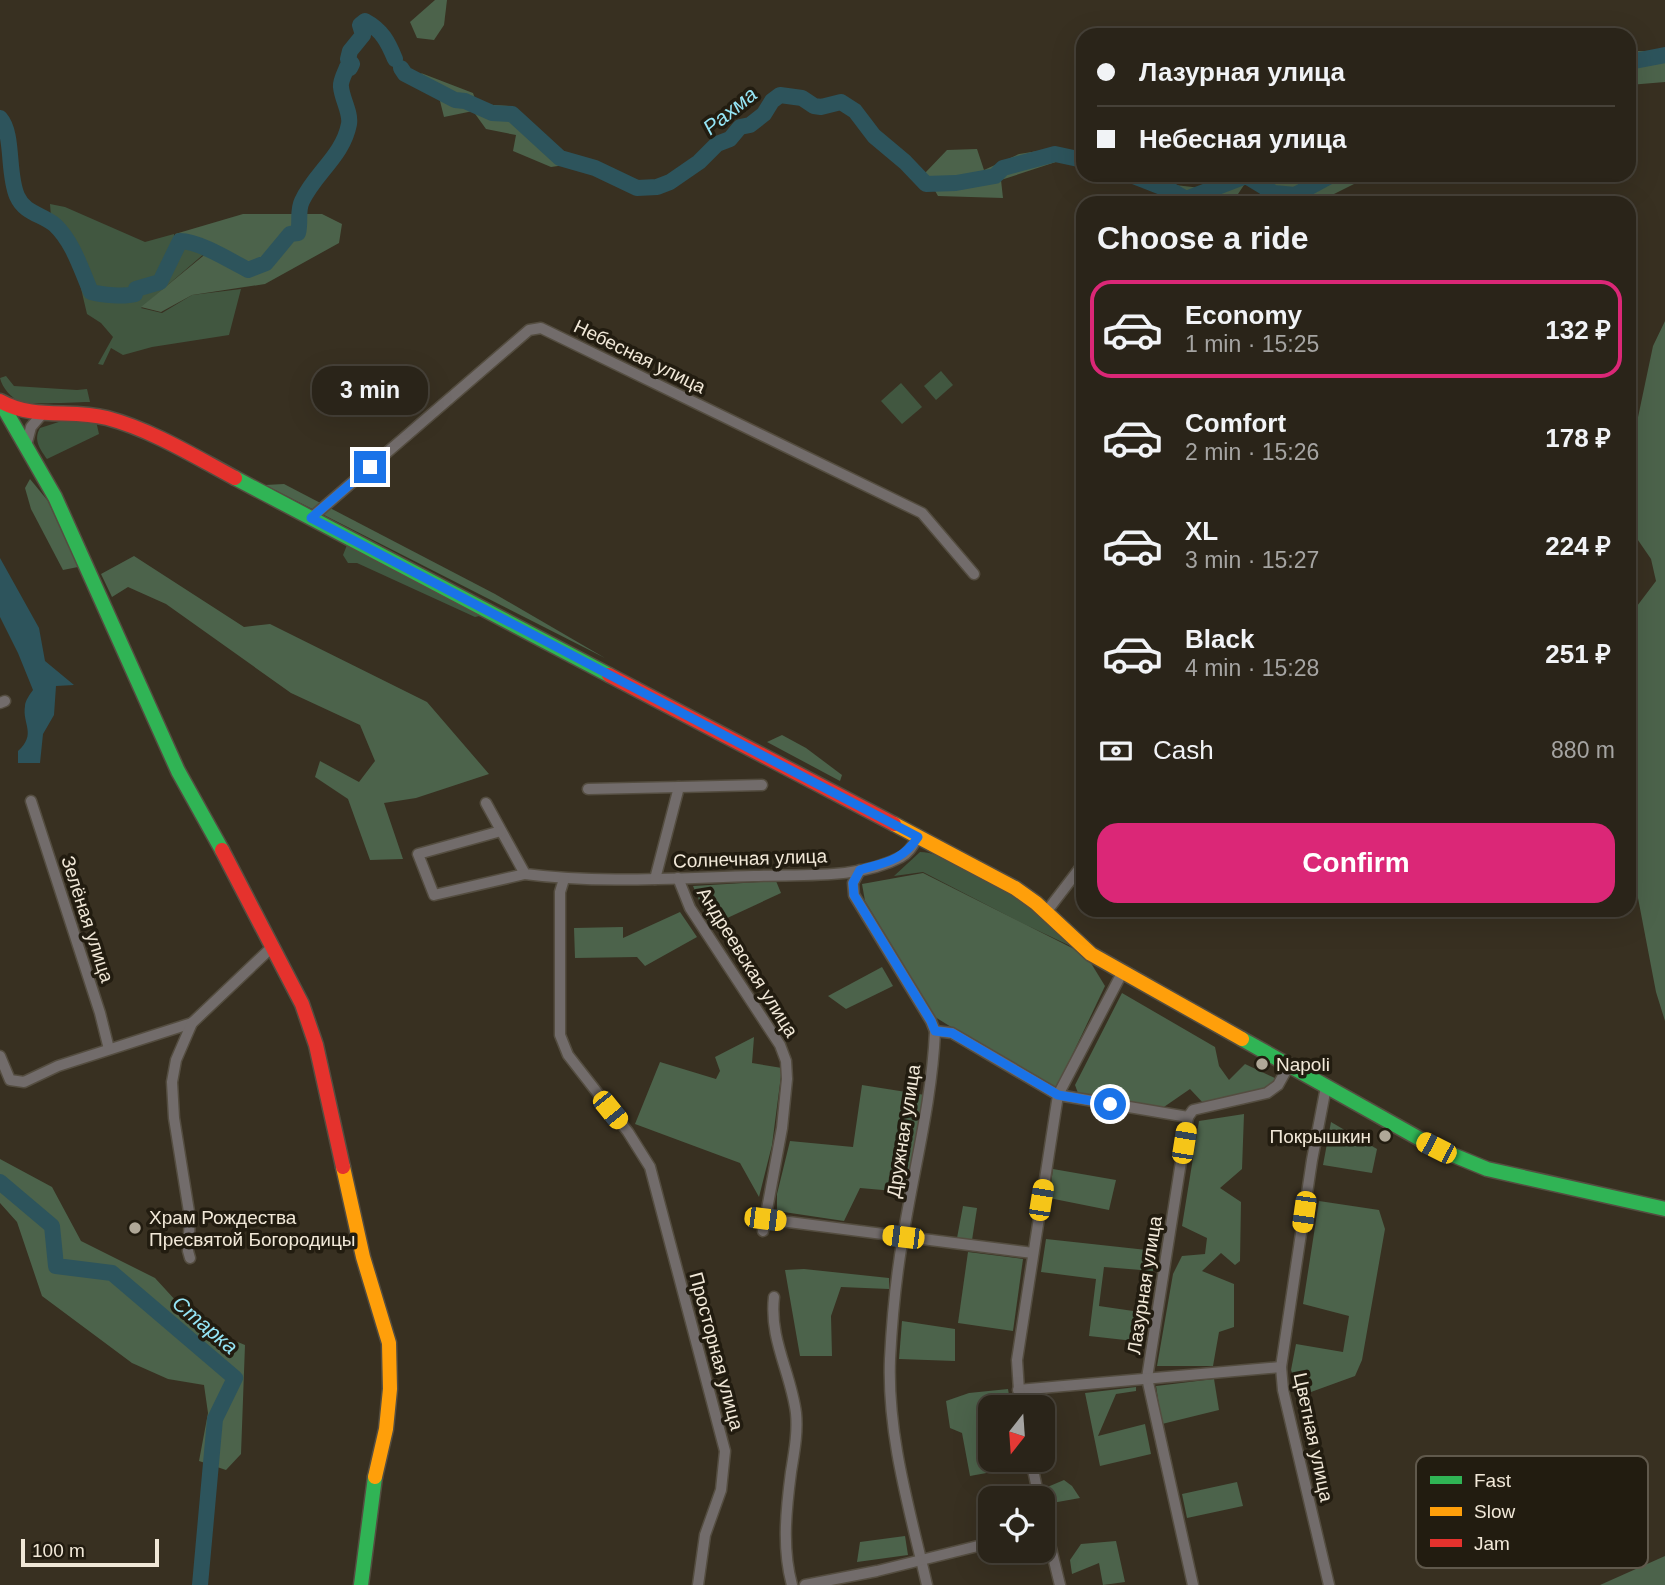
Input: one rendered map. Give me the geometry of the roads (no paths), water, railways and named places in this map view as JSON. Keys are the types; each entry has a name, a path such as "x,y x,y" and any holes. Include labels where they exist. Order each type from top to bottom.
{"street":[{"name":"Небесная улица","path":"311,518 529,330 541,328 922,513 974,574"},
{"path":"0,401 15,411 88,414 148,432 1015,888 1047,911 1091,954 1427,1144 1467,1162 1511,1175 1665,1209"},
{"path":"0,401 55,498 178,771 303,1004 316,1045 363,1257 389,1343 390,1389 386,1429 371,1493 361,1585"},
{"path":"26,446 31,428 43,413"},
{"path":"588,789 762,785"},
{"name":"Солнечная улица","path":"655,879 678,787"},
{"name":"Зелёная улица","path":"31,801 100,1013 109,1049"},
{"path":"486,803 525,874"},
{"name":"Солнечная улица","path":"501,831 418,854 434,895 525,874 564,879 655,879 860,870 901,857 918,837"},
{"path":"860,870 853,883 854,895 935,1031 952,1033 1058,1095 1188,1117 1193,1110 1267,1093 1278,1085 1288,1067"},
{"path":"1047,911 1076,873"},
{"name":"Андреевская улица","path":"678,878 690,908 780,1045 786,1061 782,1128 764,1225 903,1237"},
{"name":"Просторная улица","path":"564,879 560,892 560,1035 568,1055 628,1132 650,1167 725,1451 721,1490 705,1535 698,1585"},
{"path":"190,1258 190,1218 174,1118 172,1082 180,1050 191,1023 271,948"},
{"path":"1019,1395 1017,1360 1058,1095 1122,973"},
{"path":"0,1056 7,1075 17,1083 24,1082 58,1066 191,1023"},
{"name":"Дружная улица","path":"927,1585 895,1447 890,1362 894,1301 926,1117 935,1031"},
{"name":"Цветная улица","path":"1326,1087 1312,1160 1281,1367 1283,1390 1329,1585"},
{"name":"Лазурная улица","path":"1188,1117 1147,1378 1193,1585"},
{"path":"903,1237 1032,1253"},
{"path":"774,1297 773,1321 796,1413 797,1431 787,1503 786,1563 792,1585"},
{"path":"1018,1390 1281,1367"},
{"path":"805,1585 877,1571 978,1546"},
{"path":"1053,1563 1060,1585"}],"water":[{"path":"0,558 39,628 45,661 74,685 56,686 54,715 43,734 40,763 18,763 18,751 24,745 28,734 25,704 33,690 0,617"}],"waterway":[{"name":"Рахма","path":"0,118 7,134 14,187 20,202 50,221 67,239 91,292 130,295 135,294 136,289 160,282 180,241 205,248 248,270 266,263 290,234 298,233 302,201 346,135 349,120 341,85 347,67 350,68 352,64 348,59 350,51 363,35 360,25 365,21 376,28 395,59"},
{"name":"Рахма","path":"1636,61 1665,55"},
{"name":"Рахма","path":"401,68 405,74 455,100 465,101 492,113 512,114 560,158 595,168 637,188 657,187 670,182 699,162 717,144 730,139 740,127 750,125 764,114 772,101 780,95 802,98 821,107 841,102 855,111 874,136 926,184 956,183 995,176 1003,168 1055,154 1076,158"},
{"name":"Рахма","path":"1149,182 1181,196"},
{"name":"Рахма","path":"1194,196 1230,182"},
{"name":"Рахма","path":"1256,182 1274,193 1295,195 1319,182"},
{"name":"Старка","path":"0,1182 52,1226 56,1266 112,1273 235,1378 215,1419 200,1585"}],"place":[{"name":"Napoli","path":"1262,1064"},
{"name":"Покрышкин","path":"1385,1136"},
{"name":"Храм Рождества Пресвятой Богородицы","path":"135,1228"}]}
